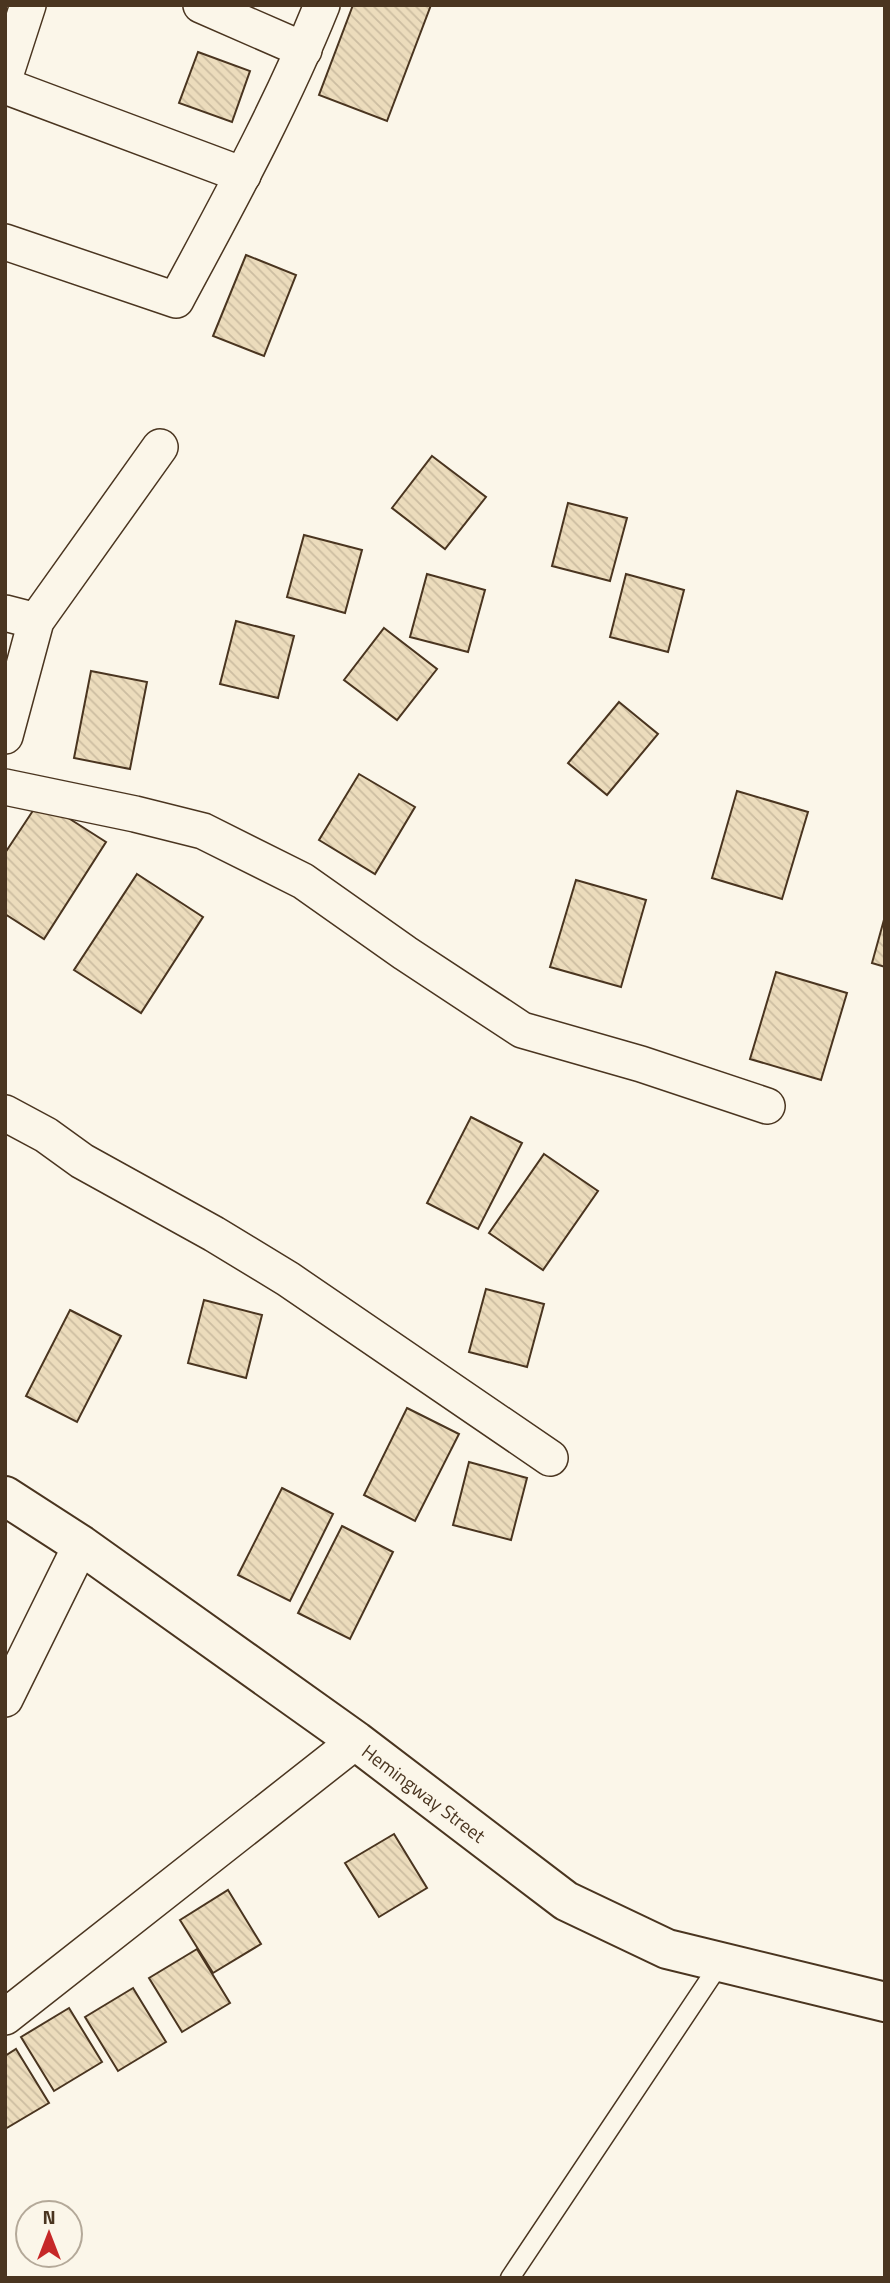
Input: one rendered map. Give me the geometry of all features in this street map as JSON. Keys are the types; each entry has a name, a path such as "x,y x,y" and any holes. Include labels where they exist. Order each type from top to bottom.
{"main road":[{"name":"Hemingway Street","path":"5,1496 81,1545 356,1741 566,1901 667,1949 885,2002"}],"street":[{"path":"5,76 28,5"},
{"path":"201,5 304,50"},
{"path":"5,242 176,300 243,175 304,50 322,5"},
{"path":"5,86 243,175"},
{"path":"5,736 21,617 160,447"},
{"path":"5,787 203,831 303,881 405,953 522,1030 641,1064 767,1106"},
{"path":"5,1113 46,1135 82,1161 214,1234 288,1279 550,1458"},
{"path":"5,1699 81,1545"},
{"path":"5,2017 356,1741"}],"lane":[{"path":"510,2278 721,1962"}],"building":[{"path":"353,5 431,5 387,121 319,95"},
{"path":"198,52 250,71 232,122 179,103"},
{"path":"246,255 296,275 264,356 213,336"},
{"path":"432,456 486,497 445,549 392,508"},
{"path":"568,503 627,518 610,581 552,566"},
{"path":"304,535 362,550 345,613 287,597"},
{"path":"427,574 485,590 468,652 410,637"},
{"path":"626,574 684,590 668,652 610,637"},
{"path":"236,621 294,636 278,698 220,684"},
{"path":"384,628 437,669 397,720 344,680"},
{"path":"91,671 147,682 130,769 74,758"},
{"path":"619,702 658,734 607,795 568,763"},
{"path":"359,774 415,807 375,874 319,840"},
{"path":"737,791 808,812 782,899 712,878"},
{"path":"40,800 106,842 44,939 5,914 5,853"},
{"path":"137,874 203,917 141,1013 74,970"},
{"path":"576,880 646,900 621,987 550,967"},
{"path":"885,916 885,967 872,963"},
{"path":"776,972 847,993 821,1080 750,1059"},
{"path":"471,1117 522,1143 478,1229 427,1203"},
{"path":"544,1154 598,1191 543,1270 489,1233"},
{"path":"486,1289 544,1304 527,1367 469,1352"},
{"path":"204,1300 262,1315 246,1378 188,1363"},
{"path":"70,1310 121,1336 77,1422 26,1396"},
{"path":"407,1408 459,1434 415,1521 364,1495"},
{"path":"469,1462 527,1478 511,1540 453,1525"},
{"path":"282,1488 333,1514 290,1601 238,1575"},
{"path":"342,1526 393,1552 350,1639 298,1613"},
{"path":"394,1834 427,1888 379,1917 345,1863"},
{"path":"228,1890 261,1944 213,1973 180,1920"},
{"path":"197,1949 230,2003 182,2032 149,1978"},
{"path":"133,1988 166,2042 118,2071 85,2017"},
{"path":"69,2008 102,2062 54,2091 21,2037"},
{"path":"16,2049 49,2103 5,2129 5,2056"}]}
